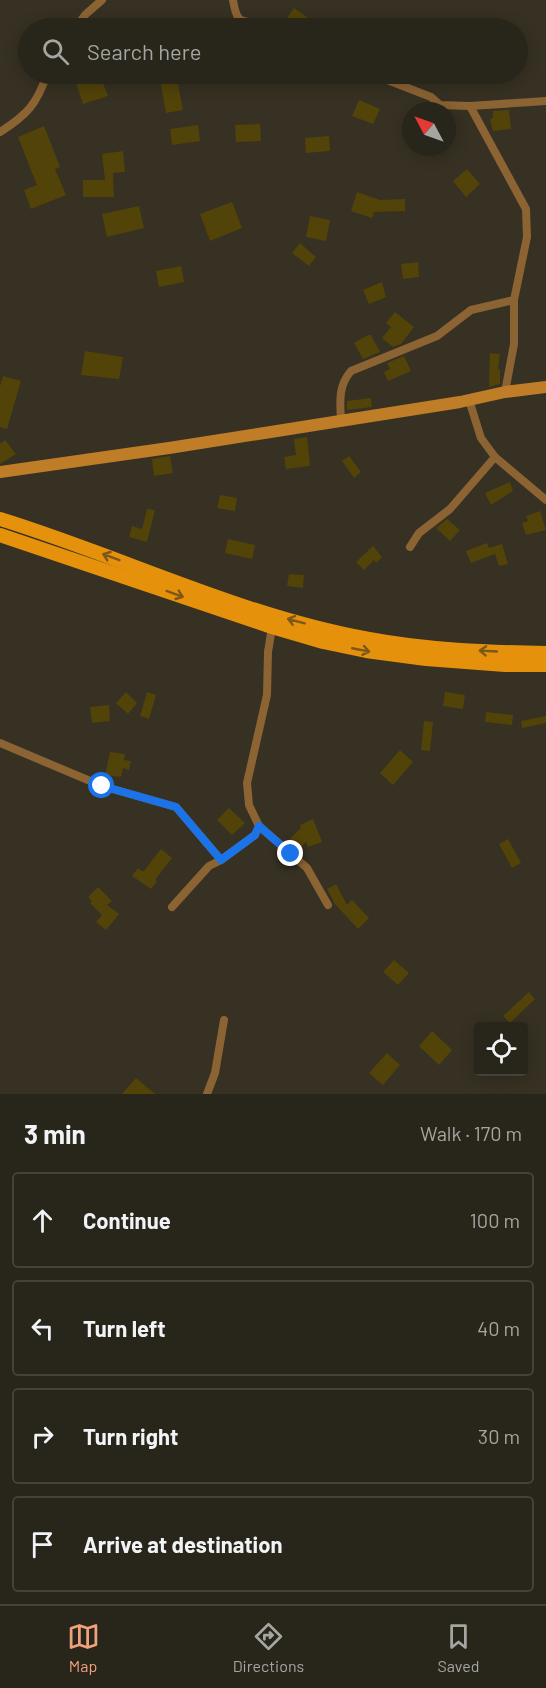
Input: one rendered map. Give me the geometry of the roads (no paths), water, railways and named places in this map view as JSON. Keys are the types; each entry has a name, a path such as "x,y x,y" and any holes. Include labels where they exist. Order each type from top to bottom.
{"main road":[{"path":"0,472 546,387"},
{"path":"546,653 428,647 369,639 327,629 247,607 96,551 4,521 2,535 272,627 366,651 464,662 546,665"}],"street":[{"path":"83,18 102,0"},
{"path":"233,0 237,18"},
{"path":"0,132 16,122 34,105 43,84"},
{"path":"398,84 431,97 440,105 470,106 546,101"},
{"path":"470,106 526,209 527,237 514,300 514,344 506,392"},
{"path":"341,420 340,390 343,380 351,371 437,336 471,310 514,300"},
{"path":"470,400 481,438 495,457 546,500"},
{"path":"410,547 419,532 450,509 495,457"},
{"path":"272,627 268,652 267,695 247,783 249,805 259,826 307,868 328,905"},
{"path":"0,743 102,786 176,807 221,860"},
{"path":"172,907 209,867 255,835 259,826"},
{"path":"207,1094 215,1073 224,1020"}]}
